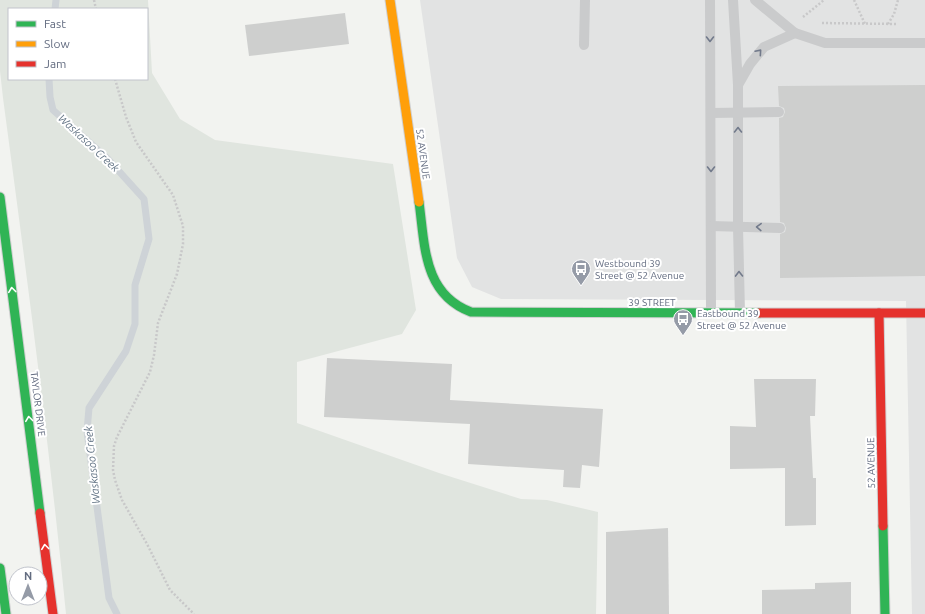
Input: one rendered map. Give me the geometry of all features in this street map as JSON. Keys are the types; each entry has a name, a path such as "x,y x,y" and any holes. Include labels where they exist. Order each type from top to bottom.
{"street":[{"name":"52 AVENUE","path":"390,0 426,253 429,267 436,283 454,302"},
{"name":"TAYLOR DRIVE","path":"0,197 53,614"},
{"name":"39 STREET","path":"454,302 470,311 484,313 925,313"},
{"name":"52 AVENUE","path":"879,313 885,614"},
{"path":"0,568 6,614"}],"lane":[{"path":"584,0 584,45"},
{"path":"710,0 711,313"},
{"path":"733,0 738,85 738,226 740,313"},
{"path":"755,0 795,33 825,43 925,43"},
{"path":"738,85 750,64 764,47 795,33"},
{"path":"711,113 779,112"},
{"path":"711,226 780,228"}],"path":[{"path":"803,17 824,0"},
{"path":"854,0 865,24"},
{"path":"887,24 894,14 898,0"},
{"path":"797,13 809,19"},
{"path":"821,22 902,24"},
{"path":"115,80 126,117 136,142 173,195 183,226 184,244 177,274 158,323 154,355 150,372 117,437 114,446 113,470 122,500 147,544 170,590 194,614"}],"shaded area":[{"path":"0,0 148,0 152,73 180,119 215,140 393,164 416,310 402,334 297,362 297,423 439,473 521,499 547,500 598,512 596,614 66,614 45,420 0,71"},
{"path":"420,0 925,0 925,614 912,614 906,301 501,299 472,287 457,258"}],"building":[{"path":"345,13 349,44 249,56 245,25"},
{"path":"925,85 925,276 780,278 780,234 785,232 786,228 784,223 780,222 779,118 783,117 785,112 784,108 779,106 778,86"},
{"path":"327,358 452,364 450,400 603,409 599,467 582,465 580,488 563,487 564,470 468,464 470,424 324,417"},
{"path":"754,379 816,379 815,416 810,416 813,478 816,478 816,525 785,526 785,468 730,469 730,426 756,427"},
{"path":"668,528 669,614 606,614 606,532"},
{"path":"851,582 851,614 762,614 762,590 815,589 815,583"}],"waterway":[{"name":"Waskasoo Creek","path":"55,8 56,0"},
{"name":"Waskasoo Creek","path":"49,80 50,97 53,110 107,158 144,199 149,239 135,285 135,324 126,351 89,408 87,431 109,598 117,614"}],"traffic: fast":[{"path":"0,197 40,513"},
{"path":"419,202 425,251 435,281 443,293 455,304 471,312 759,313"},
{"path":"883,526 885,614"},
{"path":"0,568 6,614"}],"traffic: slow":[{"path":"390,0 419,202"}],"traffic: jam":[{"path":"759,313 925,313"},
{"path":"879,313 883,526"},
{"path":"40,513 53,614"}],"place":[{"name":"Westbound 39 Street @ 52 Avenue","path":"581,286"},
{"name":"Eastbound 39 Street @ 52 Avenue","path":"683,336"}]}
